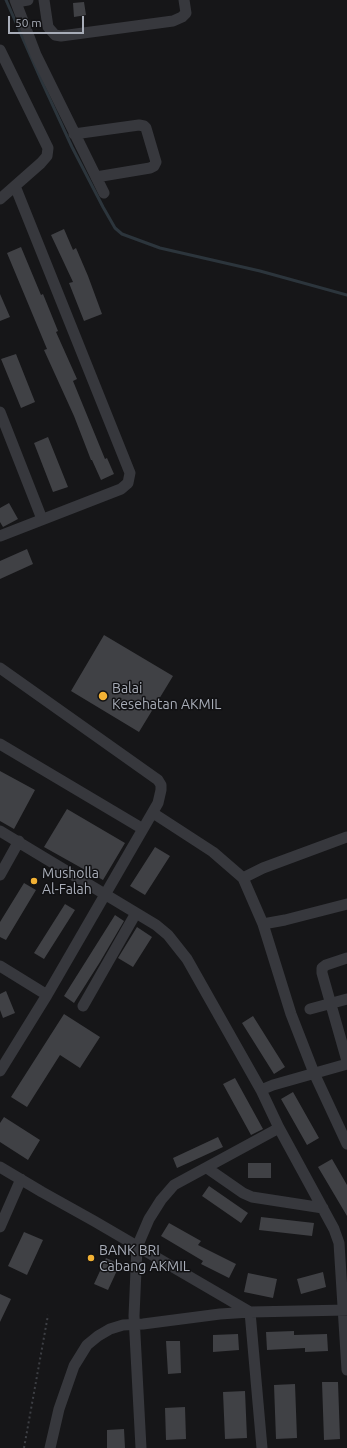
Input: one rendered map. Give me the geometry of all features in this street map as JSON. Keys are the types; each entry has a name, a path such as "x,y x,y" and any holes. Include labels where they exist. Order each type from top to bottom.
{"street":[{"path":"28,0 16,1 36,55 104,193"},
{"path":"44,0 48,27 55,35 61,36 173,22 186,13 184,0"},
{"path":"0,199 48,156 48,148 2,57"},
{"path":"74,134 140,125 146,128 156,162 154,166 150,168 96,177"},
{"path":"0,536 121,490 128,483 130,473 15,186"},
{"path":"0,412 42,519"},
{"path":"0,668 158,780 161,785 159,799 143,829 47,994 0,1071"},
{"path":"0,744 143,829"},
{"path":"152,813 213,852 247,876 291,1014 318,1073 347,1144"},
{"path":"0,831 19,841 156,925 168,935 187,959 261,1090 279,1128 334,1229 339,1243 345,1310 347,1370"},
{"path":"247,876 263,868 347,837"},
{"path":"0,876 19,841"},
{"path":"263,924 281,921 347,904"},
{"path":"83,1006 136,913"},
{"path":"261,1090 344,1064 322,968 326,965 347,958"},
{"path":"0,966 47,994"},
{"path":"310,1009 347,999"},
{"path":"141,1448 134,1324 136,1247 149,1220 161,1200 174,1185 279,1128"},
{"path":"0,1167 250,1312"},
{"path":"207,1168 243,1193 252,1197 323,1208"},
{"path":"0,1227 21,1179"},
{"path":"50,1448 59,1409 74,1366 87,1345 110,1329 122,1325 250,1312 345,1310"},
{"path":"250,1312 262,1448"}],"path":[{"path":"24,1448 48,1315"}],"building":[{"path":"84,2 86,15 74,17 73,3"},
{"path":"64,229 73,250 76,248 102,314 84,321 69,283 73,282 51,235"},
{"path":"21,247 41,295 43,294 58,331 56,332 77,379 73,381 105,459 107,458 114,474 101,480 44,350 47,349 7,253"},
{"path":"0,294 10,317 0,321"},
{"path":"16,354 35,402 21,408 1,359"},
{"path":"48,437 68,487 53,492 34,443"},
{"path":"9,503 18,519 3,527 0,522 0,508"},
{"path":"27,549 33,564 0,579 0,561"},
{"path":"104,635 173,676 139,732 71,691"},
{"path":"0,771 35,790 14,829 0,821"},
{"path":"67,809 125,843 103,880 44,847"},
{"path":"155,847 170,856 145,895 130,886"},
{"path":"24,883 36,890 6,940 0,937 0,922"},
{"path":"65,904 75,910 44,959 34,953"},
{"path":"115,915 124,921 74,1003 64,996"},
{"path":"137,927 152,937 133,967 118,958"},
{"path":"6,991 15,1013 3,1018 0,1010 0,994"},
{"path":"64,1014 100,1037 80,1068 60,1055 27,1107 11,1097"},
{"path":"253,1016 285,1067 274,1074 242,1023"},
{"path":"235,1078 263,1129 251,1135 223,1084"},
{"path":"293,1092 319,1138 307,1145 281,1099"},
{"path":"4,1117 40,1140 28,1160 0,1142 0,1123"},
{"path":"218,1137 223,1147 177,1168 173,1158"},
{"path":"332,1159 347,1185 347,1216 318,1167"},
{"path":"248,1163 271,1163 271,1178 248,1178"},
{"path":"209,1186 248,1213 241,1223 202,1196"},
{"path":"261,1217 314,1223 312,1236 259,1230"},
{"path":"169,1223 201,1241 198,1245 236,1264 229,1278 201,1264 203,1261 161,1236"},
{"path":"24,1232 43,1240 27,1275 8,1266"},
{"path":"106,1258 120,1264 108,1290 94,1284"},
{"path":"323,1272 326,1287 301,1294 297,1279"},
{"path":"248,1273 277,1279 273,1298 244,1292"},
{"path":"0,1294 11,1299 0,1322"},
{"path":"294,1331 294,1335 327,1334 328,1351 305,1352 305,1348 267,1350 266,1332"},
{"path":"238,1334 239,1350 213,1352 213,1335"},
{"path":"166,1341 180,1341 181,1373 168,1374"},
{"path":"322,1382 338,1382 340,1439 324,1440"},
{"path":"295,1384 297,1438 276,1439 274,1385"},
{"path":"245,1391 247,1438 225,1439 223,1392"},
{"path":"185,1407 186,1439 166,1440 165,1408"},
{"path":"124,1429 125,1448 107,1448 107,1430"}],"waterway":[{"path":"6,0 72,147 115,228 122,234 160,248 260,271 347,295"}],"place":[{"name":"Balai Kesehatan AKMIL","path":"103,696"},
{"name":"Musholla Al-Falah","path":"34,881"},
{"name":"BANK BRI Cabang AKMIL","path":"91,1258"}]}
